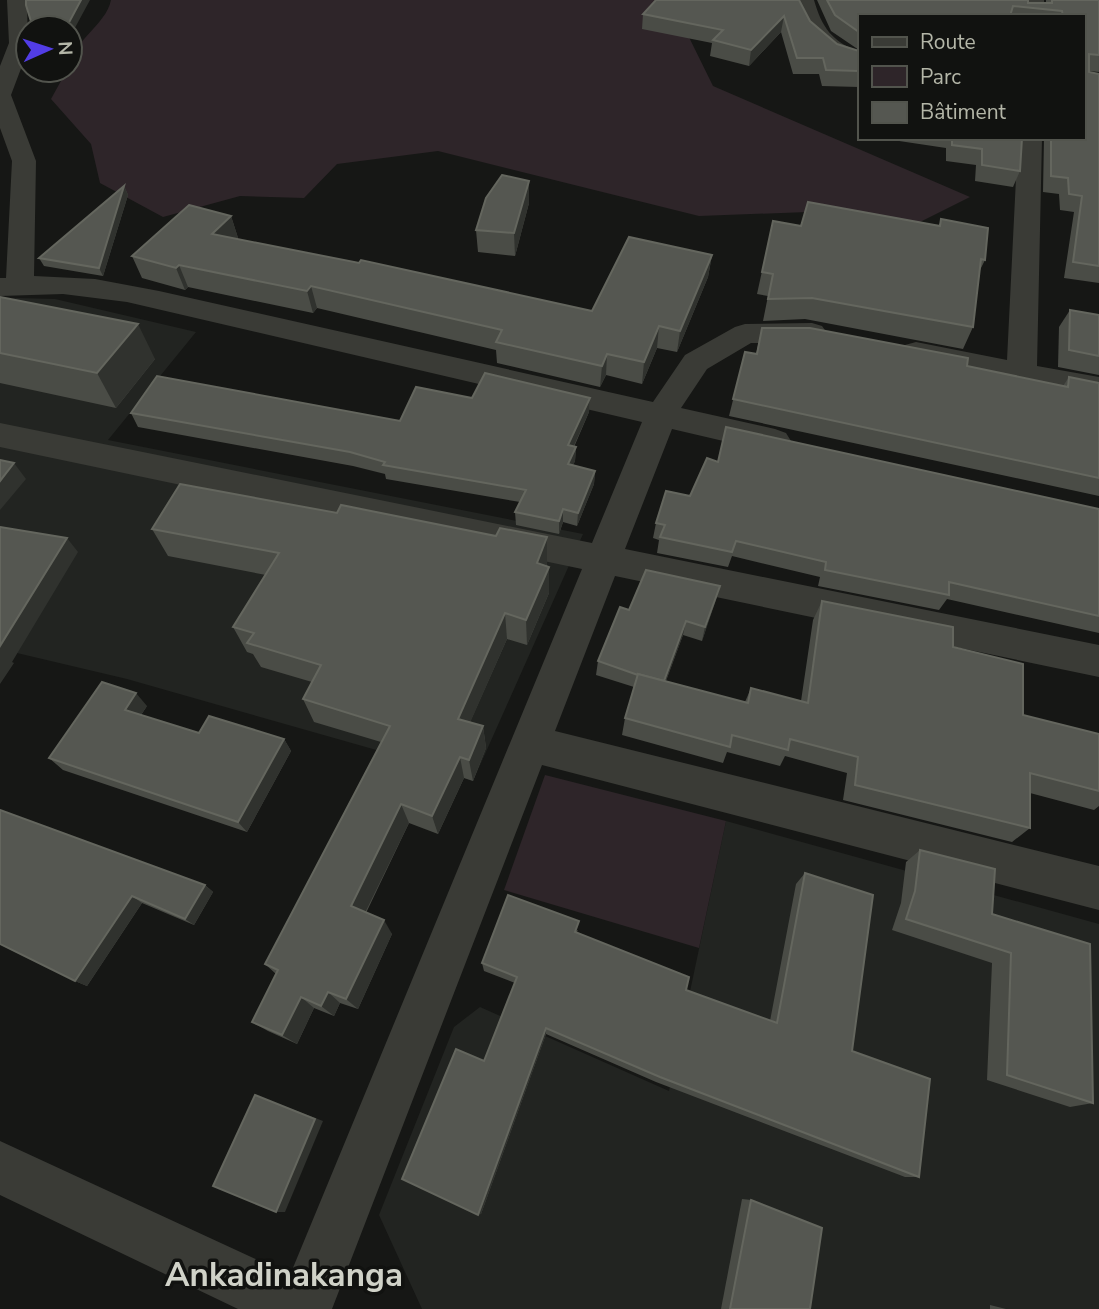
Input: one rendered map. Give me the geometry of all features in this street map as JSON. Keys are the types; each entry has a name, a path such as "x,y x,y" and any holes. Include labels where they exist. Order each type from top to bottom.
{"street":[{"path":"17,0 20,43 0,94 24,161 10,286 100,289 342,340 807,448"},
{"path":"804,0 810,27 830,48 858,60"},
{"path":"1022,371 1030,140"},
{"path":"0,1167 302,1309 661,415 696,362 745,334 804,332 845,339"},
{"path":"886,346 1099,388"},
{"path":"0,435 1099,661"},
{"path":"530,743 1099,888"}],"shaded area":[{"path":"55,299 196,332 108,440 583,534 473,781 394,755 127,679 0,649 0,300"},
{"path":"726,821 1099,924 1099,1309 422,1309 379,1215 454,1027 480,1007 669,1091"}],"green space":[{"path":"111,0 657,0 681,21 713,86 970,197 918,223 834,211 699,216 438,151 337,164 304,198 240,196 163,217 100,183 91,144 51,99 59,84 84,84 84,40 108,9"},
{"path":"545,775 726,821 699,948 504,890"}],"building":[{"path":"26,0 81,0 74,14 29,14"},
{"path":"656,0 799,0 810,21 837,44 858,51 858,71 826,70 823,58 797,58 784,16 751,50 713,40 723,30 643,14"},
{"path":"827,0 1028,0 1028,3 1052,3 1052,0 1099,0 1099,55 1089,54 1089,72 1099,74 1099,266 1073,262 1082,196 1069,194 1068,178 1051,176 1051,140 1085,140 1085,14 1063,14 1062,11 1013,6 1011,14 858,14 858,31 835,15"},
{"path":"952,140 1022,140 1020,171 982,165 982,149 952,145"},
{"path":"502,175 529,181 514,233 476,230 486,198"},
{"path":"124,186 99,268 39,258"},
{"path":"808,202 940,226 941,219 988,228 985,260 981,259 973,327 812,298 768,299 773,274 762,272 773,221 801,226"},
{"path":"189,205 231,216 212,234 359,263 361,260 592,311 629,237 712,255 680,331 659,326 644,362 607,354 602,366 496,342 502,330 311,286 307,291 179,265 176,268 132,256"},
{"path":"0,297 138,324 97,373 0,353"},
{"path":"1070,310 1099,315 1099,356 1069,350"},
{"path":"762,328 810,328 968,358 967,366 1068,387 1069,377 1099,383 1099,478 733,399 745,352 757,354"},
{"path":"485,373 590,398 568,445 576,447 568,464 595,471 578,513 563,509 559,521 515,512 526,490 383,465 385,462 350,452 131,413 157,376 400,421 416,387 472,398"},
{"path":"726,427 1099,509 1099,616 949,582 949,595 825,570 826,562 736,541 732,552 660,537 665,525 656,523 666,491 690,496 707,458 718,462"},
{"path":"0,460 14,463 0,481"},
{"path":"180,484 337,513 341,505 496,536 500,528 547,537 537,563 549,567 526,620 505,613 458,719 483,726 469,760 460,757 432,816 401,804 351,906 384,920 346,999 328,992 321,1006 301,997 282,1035 252,1022 278,970 265,964 390,726 303,699 321,665 247,643 254,633 233,627 279,553 152,529"},
{"path":"0,527 67,538 0,646"},
{"path":"646,570 720,586 705,627 686,621 664,681 598,661 620,607 629,610"},
{"path":"822,601 953,627 953,647 1023,664 1023,715 1099,734 1099,791 1030,773 1030,828 855,785 858,757 790,739 788,750 732,735 730,747 625,718 638,674 748,703 751,688 808,703"},
{"path":"102,682 136,693 125,710 199,733 209,716 284,739 238,822 49,758"},
{"path":"0,810 205,885 185,919 132,896 75,981 0,944"},
{"path":"920,850 995,869 992,914 1090,944 1093,1103 1007,1075 1011,953 906,919 915,891"},
{"path":"805,873 873,895 852,1051 930,1079 919,1177 660,1077 546,1028 478,1215 402,1179 456,1049 484,1061 517,977 482,963 508,895 579,921 575,932 689,977 686,990 777,1023"},
{"path":"255,1095 315,1119 276,1212 213,1186"},
{"path":"751,1200 822,1228 810,1309 730,1309"}],"district":[{"name":"Ankadinakanga","path":"284,1275"}]}
